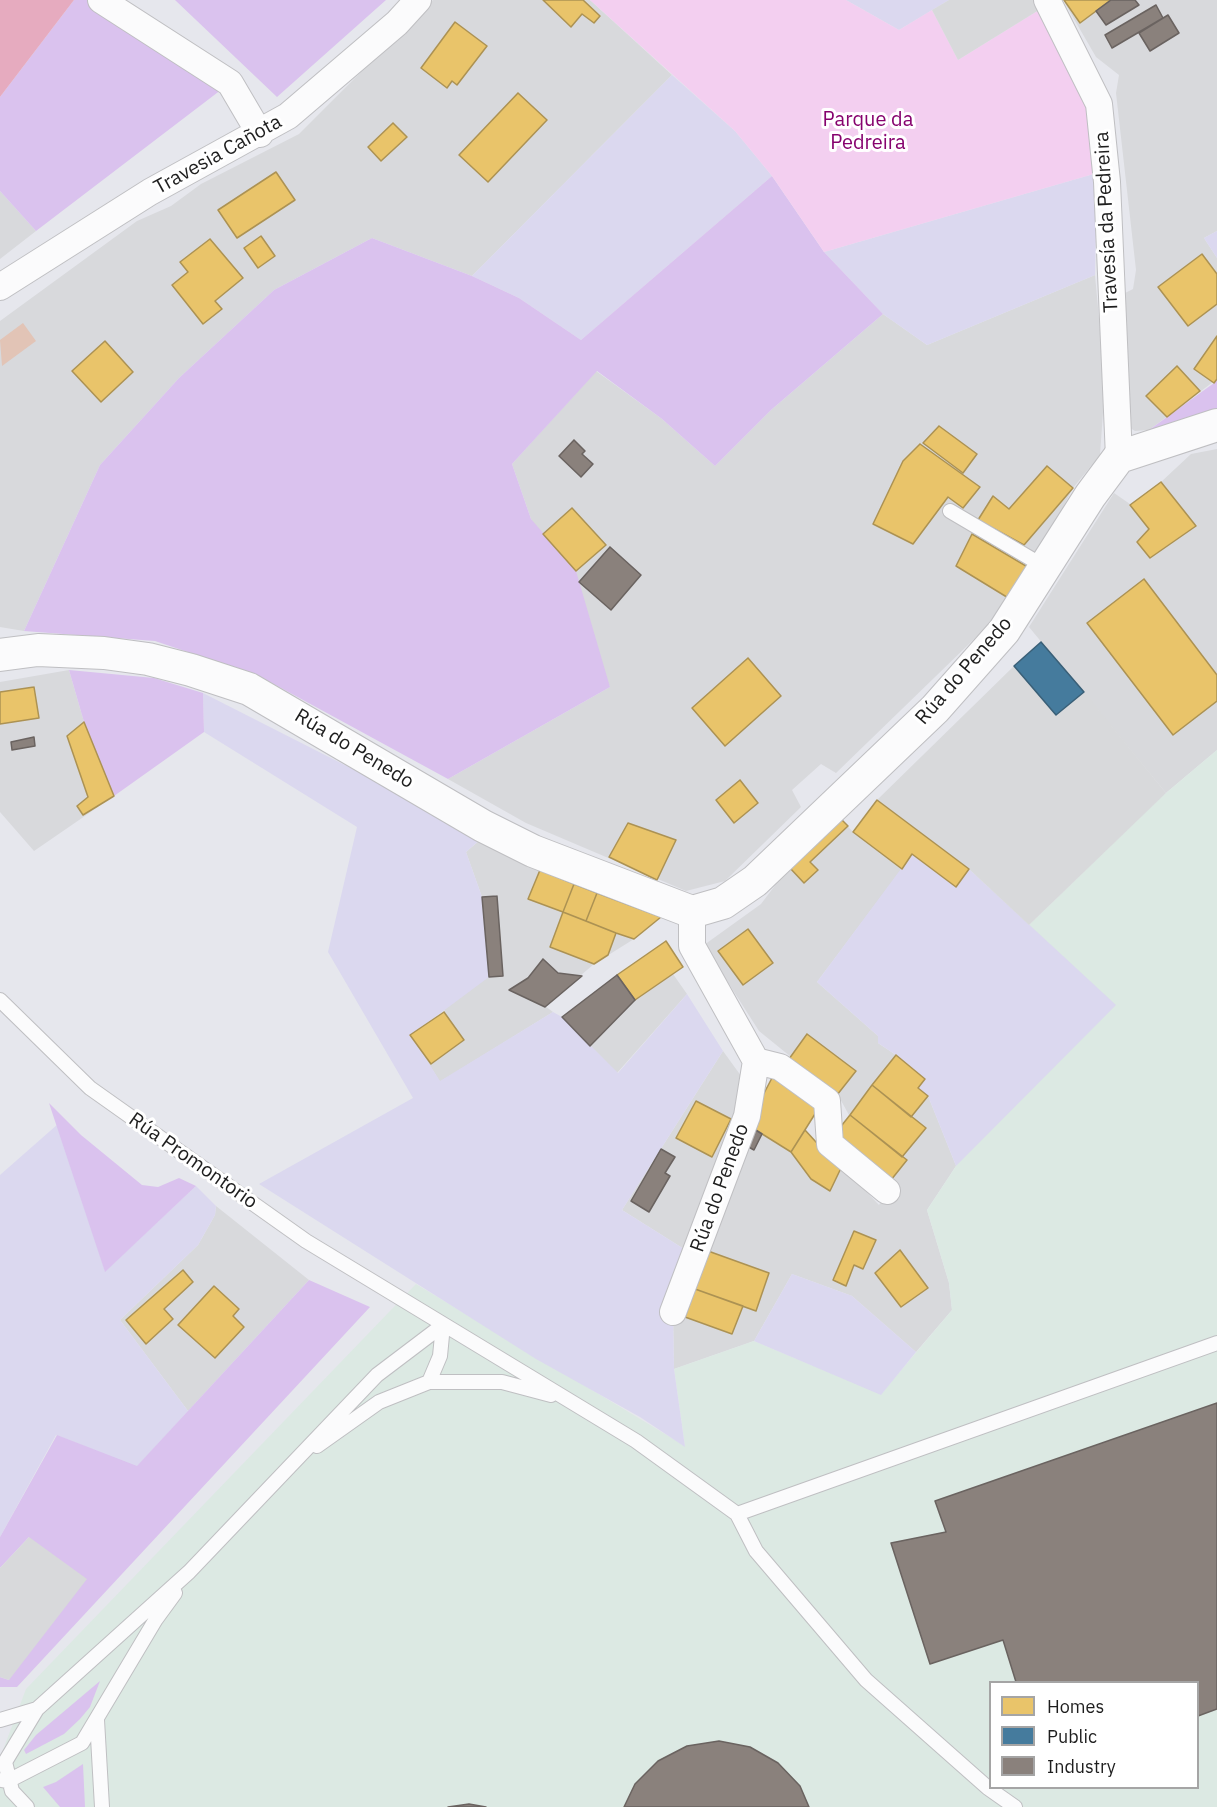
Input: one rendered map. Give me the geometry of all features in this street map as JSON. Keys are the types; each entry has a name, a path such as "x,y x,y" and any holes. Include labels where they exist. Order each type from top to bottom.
{"street":[{"path":"101,0 230,83 260,134"},
{"name":"Travesia Cañota","path":"0,287 150,192 260,134 288,116 397,23 418,0"},
{"name":"Travesía da Pedreira","path":"1047,0 1099,104 1107,182 1119,457"},
{"path":"1119,457 1217,425"},
{"name":"Rúa do Penedo","path":"0,655 38,650 104,653 148,659 249,689 483,826 533,851 692,912 723,903 755,881 935,709 1004,631 1090,496 1119,457"},
{"path":"692,912 692,946 756,1061 780,1067 828,1101 830,1144 887,1191"},
{"name":"Rúa do Penedo","path":"673,1312 747,1116 756,1061"}],"lane":[{"path":"950,511 1045,567"},
{"name":"Rúa Promontorio","path":"0,1000 90,1088 306,1241 405,1299 443,1325 655,1454 736,1514"},
{"path":"429,1382 440,1356 443,1325"},
{"path":"27,1807 4,1781 3,1760 37,1709 189,1572 376,1375 443,1325"},
{"path":"989,1789 866,1680 756,1551 736,1514 1217,1343"},
{"path":"288,1467 379,1401 429,1382 502,1382 568,1400"},
{"path":"4,1781 82,1743 156,1619 189,1572"},
{"path":"0,1720 37,1709"},
{"path":"96,1720 102,1807"},
{"path":"989,1789 1015,1807"}],"shaded area":[{"path":"0,0 74,0 0,97"},
{"path":"74,0 101,0 230,83 36,231 0,191 0,97"},
{"path":"175,0 386,0 277,97"},
{"path":"433,0 590,0 672,75 472,276 372,238 274,290 179,378 100,465 24,631 0,627 0,321 137,221 171,206 201,184 299,134"},
{"path":"846,0 949,0 899,30"},
{"path":"949,0 1034,0 1039,10 958,60 932,10"},
{"path":"1063,0 1217,0 1217,231 1204,238 1217,258 1217,379 1149,430 1135,431 1127,426 1125,293 1133,289 1136,270 1116,93 1119,75 1096,57"},
{"path":"672,75 735,131 772,176 581,340 519,298 472,276"},
{"path":"1097,173 1095,275 927,345 883,314 824,252"},
{"path":"772,176 824,252 883,314 771,410 715,466 662,419 597,371 512,464 531,519 576,571 610,687 448,779 259,676 155,641 24,631 100,465 179,378 274,290 372,238 472,276 519,298 581,340"},
{"path":"0,191 36,231 0,259"},
{"path":"1217,231 1217,258 1204,238"},
{"path":"1095,275 1105,384 1100,455 1073,488 1031,569 1000,614 836,773 821,764 792,790 801,807 725,881 686,891 526,823 448,779 610,687 531,519 512,464 596,371 662,419 715,466 771,410 883,314 927,345"},
{"path":"23,323 36,341 2,366 0,340"},
{"path":"1217,379 1217,415 1149,430 1214,383"},
{"path":"1217,449 1217,750 1166,793 1029,627 1114,493 1130,504 1161,482 1191,454"},
{"path":"1014,666 1056,715 1084,692 1166,793 1029,925 969,869 877,800"},
{"path":"69,670 84,722 114,796 34,851 0,812 0,682"},
{"path":"69,670 154,678 203,693 204,732 114,796 84,722"},
{"path":"203,693 384,785 481,839 466,852 482,897 489,977 411,1035 440,1081 553,1012 562,1017 618,1073 687,994 723,1051 622,1210 692,1254 673,1312 674,1369 685,1447 640,1417 536,1359 259,1184 413,1098 328,952 357,827 204,732"},
{"path":"1217,750 1217,1807 0,1807 0,1758 26,1689 416,1284 685,1446 674,1369 754,1341 881,1394 952,1310 949,1283 927,1210 956,1166 1029,925 1160,798"},
{"path":"877,800 969,869 956,887 902,869 817,982 878,1036 878,1043 896,1055 928,1096 956,1166 927,1210 949,1283 952,1310 916,1352 852,1296 792,1274 754,1341 674,1369 673,1312 761,1099 773,1076 820,1106 805,1130 827,1154 842,1166 879,1205 887,1191 834,1135 849,1115 838,1095 759,1031 704,945 761,904 789,867 840,818 853,832"},
{"path":"481,839 540,870 597,893 634,939 594,964 545,1006 553,1012 440,1082 410,1035 444,1012 482,897 466,852"},
{"path":"912,854 956,887 969,869 1116,1005 956,1166 928,1096 918,1088 896,1055 878,1043 878,1036 817,982"},
{"path":"666,941 683,967 673,974 687,994 617,1073 562,1017"},
{"path":"723,1051 744,1080 741,1107 692,1254 622,1210"},
{"path":"49,1103 81,1135 142,1185 158,1187 179,1178 196,1186 105,1272"},
{"path":"58,1124 105,1271 196,1186 216,1206 215,1215 198,1245 120,1320 188,1411 137,1467 56,1435 0,1537 0,1175"},
{"path":"216,1206 309,1280 188,1411 120,1320 198,1245 215,1215"},
{"path":"792,1274 852,1296 916,1352 881,1395 754,1341"},
{"path":"309,1280 370,1307 17,1687 0,1687 0,1677 9,1680 29,1537 0,1568 0,1537 57,1435 137,1466"},
{"path":"29,1537 87,1579 9,1680 0,1677 0,1568"},
{"path":"100,1681 90,1707 80,1719 64,1734 26,1754 24,1750 36,1735"},
{"path":"83,1764 85,1807 60,1807 43,1787 56,1782"}],"green space":[{"name":"Parque da Pedreira","path":"590,0 846,0 899,30 932,10 958,60 1039,10 1090,116 1097,173 824,252 772,176 735,131"}],"building: Homes":[{"path":"543,0 583,0 600,16 594,23 582,14 571,27"},
{"path":"1064,0 1111,0 1080,23"},
{"path":"455,22 487,46 457,85 452,81 447,88 421,68"},
{"path":"518,93 547,120 488,182 459,155"},
{"path":"393,123 407,137 381,161 368,147"},
{"path":"276,172 295,200 237,238 218,210"},
{"path":"261,236 275,256 258,268 244,248"},
{"path":"210,239 243,278 215,301 222,309 203,324 172,285 188,272 180,262"},
{"path":"1202,254 1217,274 1217,304 1188,326 1158,287"},
{"path":"1217,336 1217,379 1214,383 1194,369"},
{"path":"105,341 133,372 101,402 72,371"},
{"path":"1177,366 1200,391 1167,417 1146,396"},
{"path":"939,426 977,454 963,473 923,443"},
{"path":"920,444 980,487 963,508 948,497 913,544 873,524 903,461"},
{"path":"1047,466 1073,488 1024,545 978,520 993,496 1009,509"},
{"path":"1161,482 1196,526 1150,558 1137,542 1149,529 1130,505"},
{"path":"572,508 606,545 576,571 543,534"},
{"path":"972,534 1031,569 1010,599 956,566"},
{"path":"1144,579 1217,675 1217,701 1173,735 1087,623"},
{"path":"748,658 781,696 725,746 692,708"},
{"path":"34,687 39,718 0,724 0,692"},
{"path":"84,722 114,796 83,815 77,806 88,797 67,736"},
{"path":"740,780 758,803 734,823 716,800"},
{"path":"877,800 969,869 956,887 912,854 902,869 853,832"},
{"path":"840,818 848,826 810,862 818,870 804,883 789,867"},
{"path":"628,823 676,840 657,880 609,857"},
{"path":"540,870 574,884 563,912 528,899"},
{"path":"574,884 597,893 586,921 563,912"},
{"path":"597,893 661,917 634,939 616,933 586,921"},
{"path":"563,912 616,933 608,955 594,964 550,947"},
{"path":"748,929 773,963 743,985 718,951"},
{"path":"666,941 683,967 635,1000 617,975"},
{"path":"444,1012 464,1040 431,1064 410,1035"},
{"path":"807,1034 856,1071 837,1095 789,1059"},
{"path":"896,1055 925,1079 918,1088 928,1096 911,1117 872,1085"},
{"path":"773,1076 820,1106 791,1152 751,1127 761,1099"},
{"path":"872,1085 926,1128 902,1157 850,1115"},
{"path":"696,1101 731,1119 712,1157 676,1138"},
{"path":"850,1115 907,1160 891,1180 834,1135"},
{"path":"805,1130 827,1154 842,1166 830,1191 811,1179 791,1152"},
{"path":"854,1231 876,1240 863,1269 854,1265 846,1286 833,1280"},
{"path":"900,1250 928,1288 901,1307 875,1273"},
{"path":"708,1251 769,1273 756,1311 695,1289"},
{"path":"183,1270 193,1282 164,1309 173,1319 146,1344 126,1320"},
{"path":"214,1286 239,1309 233,1316 244,1327 215,1358 178,1325"},
{"path":"695,1289 743,1306 732,1334 685,1317"}],"building: Public":[{"path":"1041,642 1084,692 1056,715 1014,666"}],"building: Industry":[{"path":"1111,0 1135,0 1139,5 1106,25 1096,11"},
{"path":"1156,5 1163,18 1112,48 1105,35"},
{"path":"1168,15 1179,33 1150,51 1139,33"},
{"path":"574,440 585,451 582,454 593,464 581,477 559,456"},
{"path":"610,547 641,575 611,610 579,582"},
{"path":"34,737 35,746 12,750 11,742"},
{"path":"497,896 503,976 489,977 482,897"},
{"path":"543,959 558,973 582,976 545,1007 509,990 528,978"},
{"path":"617,975 635,1000 590,1046 562,1017"},
{"path":"751,1127 762,1134 754,1150 745,1145"},
{"path":"661,1149 675,1157 665,1173 670,1176 649,1212 631,1201"},
{"path":"1217,1403 1217,1709 1199,1716 1199,1681 1016,1681 1003,1640 930,1664 891,1543 946,1532 935,1501"},
{"path":"719,1741 750,1747 778,1763 800,1786 809,1807 624,1807 635,1784 658,1761 687,1746"},
{"path":"469,1804 486,1807 448,1807"}]}
